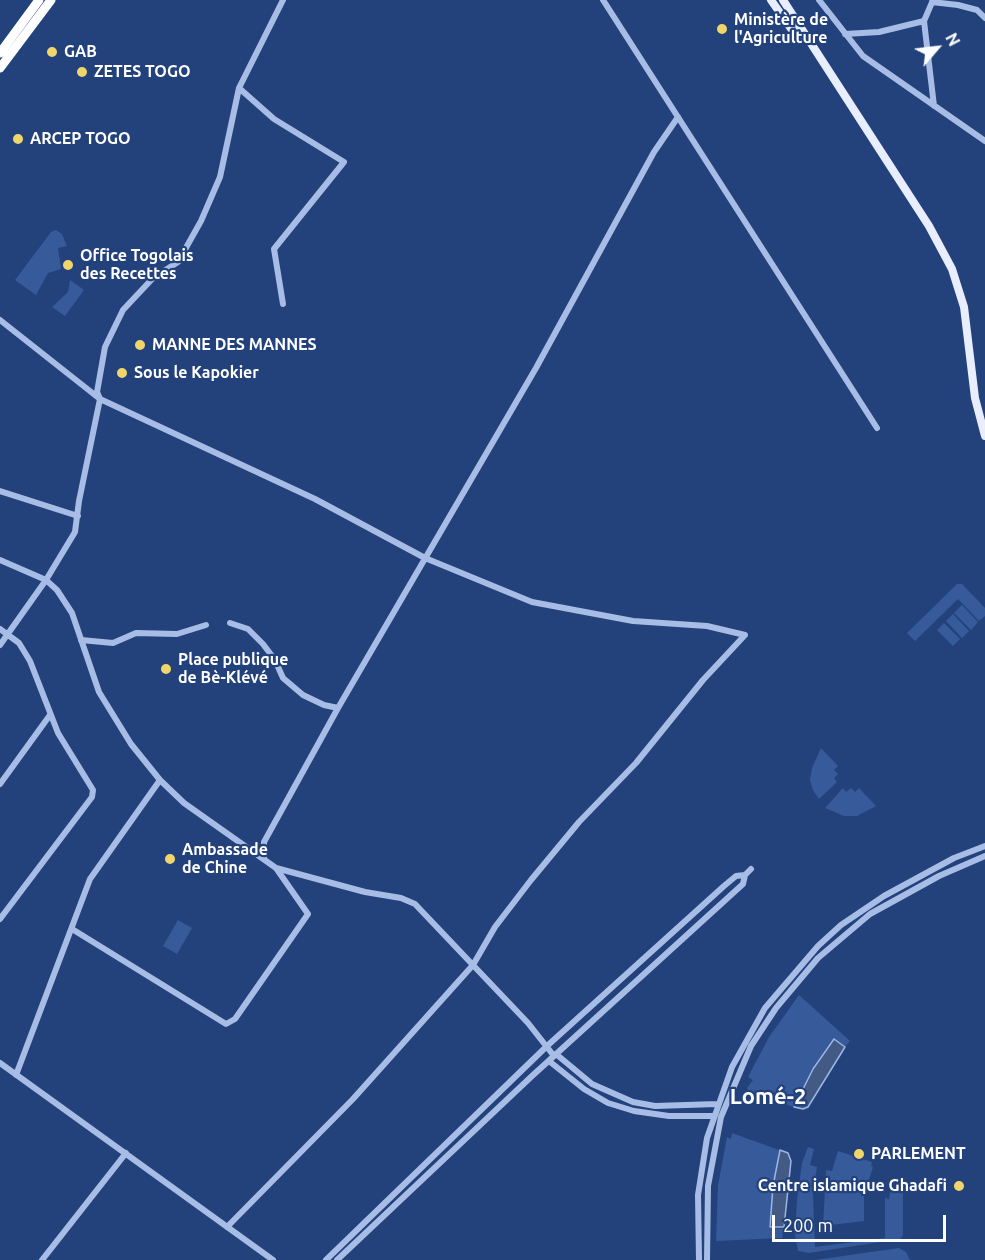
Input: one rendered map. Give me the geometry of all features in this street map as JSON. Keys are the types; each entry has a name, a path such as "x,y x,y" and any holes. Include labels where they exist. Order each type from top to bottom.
{"highway":[{"path":"0,53 39,0"},
{"path":"0,68 51,0"}],"main road":[{"path":"771,0 792,30 808,38"},
{"path":"783,0 929,226 952,269 964,307 975,398 985,436"}],"street":[{"path":"0,645 71,540 78,516 100,399 97,392 105,347 123,310 153,278 178,262 201,221 220,177 239,88 284,0"},
{"path":"603,0 877,428"},
{"path":"819,0 863,56 985,141"},
{"path":"934,106 924,21 932,1 977,10 985,18"},
{"path":"845,34 879,32 924,21"},
{"path":"239,88 274,119 344,162 274,249 283,304"},
{"path":"264,859 264,842 338,708 528,382 654,152 678,117"},
{"path":"0,320 100,399 315,499 425,558 532,602 633,621 707,626 745,635 703,680 652,740 636,763 579,822 531,880 495,927 473,965 353,1099 227,1227"},
{"path":"0,491 78,516"},
{"path":"0,560 46,580 66,600 99,692 113,717 160,780 211,824 276,868 298,898 308,917 235,1019 229,1024 223,1023 72,929"},
{"path":"230,623 248,629 276,660 283,678 303,695 324,705 338,708"},
{"path":"81,640 113,643 136,633 177,634 206,625"},
{"path":"0,629 19,643 30,661 50,715 69,754 93,790 92,797 0,919"},
{"path":"0,784 50,715"},
{"path":"16,1075 90,879 160,780"},
{"path":"699,1260 698,1196 713,1116 732,1067 765,1008 818,946 841,925 884,896 954,858 985,846"},
{"path":"707,1260 708,1186 722,1118 752,1046 776,1008 818,958 870,914 939,876 985,856"},
{"path":"276,868 365,892 401,898 415,904 584,1089 608,1103 634,1111 669,1116 713,1116"},
{"path":"337,1260 553,1057 738,889 751,869"},
{"path":"326,1260 547,1046 724,886 736,876 745,875"},
{"path":"553,1057 592,1084 633,1102 655,1106 717,1104"},
{"path":"0,1063 273,1260"},
{"path":"42,1260 126,1153"},
{"path":"422,1165 429,1172"}],"shaded area":[{"path":"56,230 62,234 67,246 58,248 61,269 48,273 36,295 15,280 51,232"},
{"path":"70,280 84,290 65,316 52,307 68,292"},
{"path":"957,584 962,584 985,608 985,616 979,621 958,599 915,641 907,633"},
{"path":"962,605 978,622 971,630 954,613"},
{"path":"953,614 969,631 962,638 946,621"},
{"path":"944,623 960,639 953,646 937,630"},
{"path":"821,748 838,766 834,770 838,774 834,778 837,782 819,799 810,780 812,768"},
{"path":"843,788 846,792 851,788 855,792 859,788 876,806 857,816 844,816 825,808"},
{"path":"178,920 192,928 177,954 163,946"},
{"path":"799,995 850,1041 845,1047 834,1039 830,1043 812,1069 794,1107 749,1093 747,1088 753,1080 748,1077 769,1037"},
{"path":"834,1039 845,1047 808,1107 803,1109 794,1107 813,1069"},
{"path":"732,1133 779,1150 769,1228 784,1229 782,1238 716,1241 718,1185 727,1137 731,1139"},
{"path":"808,1147 814,1149 810,1165 817,1167 813,1194 815,1247 885,1238 885,1198 889,1199 891,1188 903,1191 903,1235 900,1239 809,1253 798,1251 795,1235 797,1199 802,1163"},
{"path":"780,1150 788,1153 791,1161 784,1227 770,1227 773,1186"},
{"path":"838,1151 872,1162 873,1167 868,1183 866,1183 864,1197 864,1221 823,1226 826,1170 832,1171"},
{"path":"899,1248 906,1252 910,1260 815,1260"}],"place":[{"name":"Ministère de l'Agriculture","path":"722,29"},
{"name":"GAB","path":"52,52"},
{"name":"ZETES TOGO","path":"82,72"},
{"name":"ARCEP TOGO","path":"18,139"},
{"name":"Office Togolais des Recettes","path":"68,265"},
{"name":"MANNE DES MANNES","path":"140,345"},
{"name":"Sous le Kapokier","path":"122,373"},
{"name":"Place publique de Bè-Klévé","path":"166,669"},
{"name":"Ambassade de Chine","path":"170,859"},
{"name":"PARLEMENT","path":"859,1154"},
{"name":"Centre islamique Ghadafi","path":"959,1186"}],"district":[{"name":"Lomé-2","path":"768,1097"}]}
